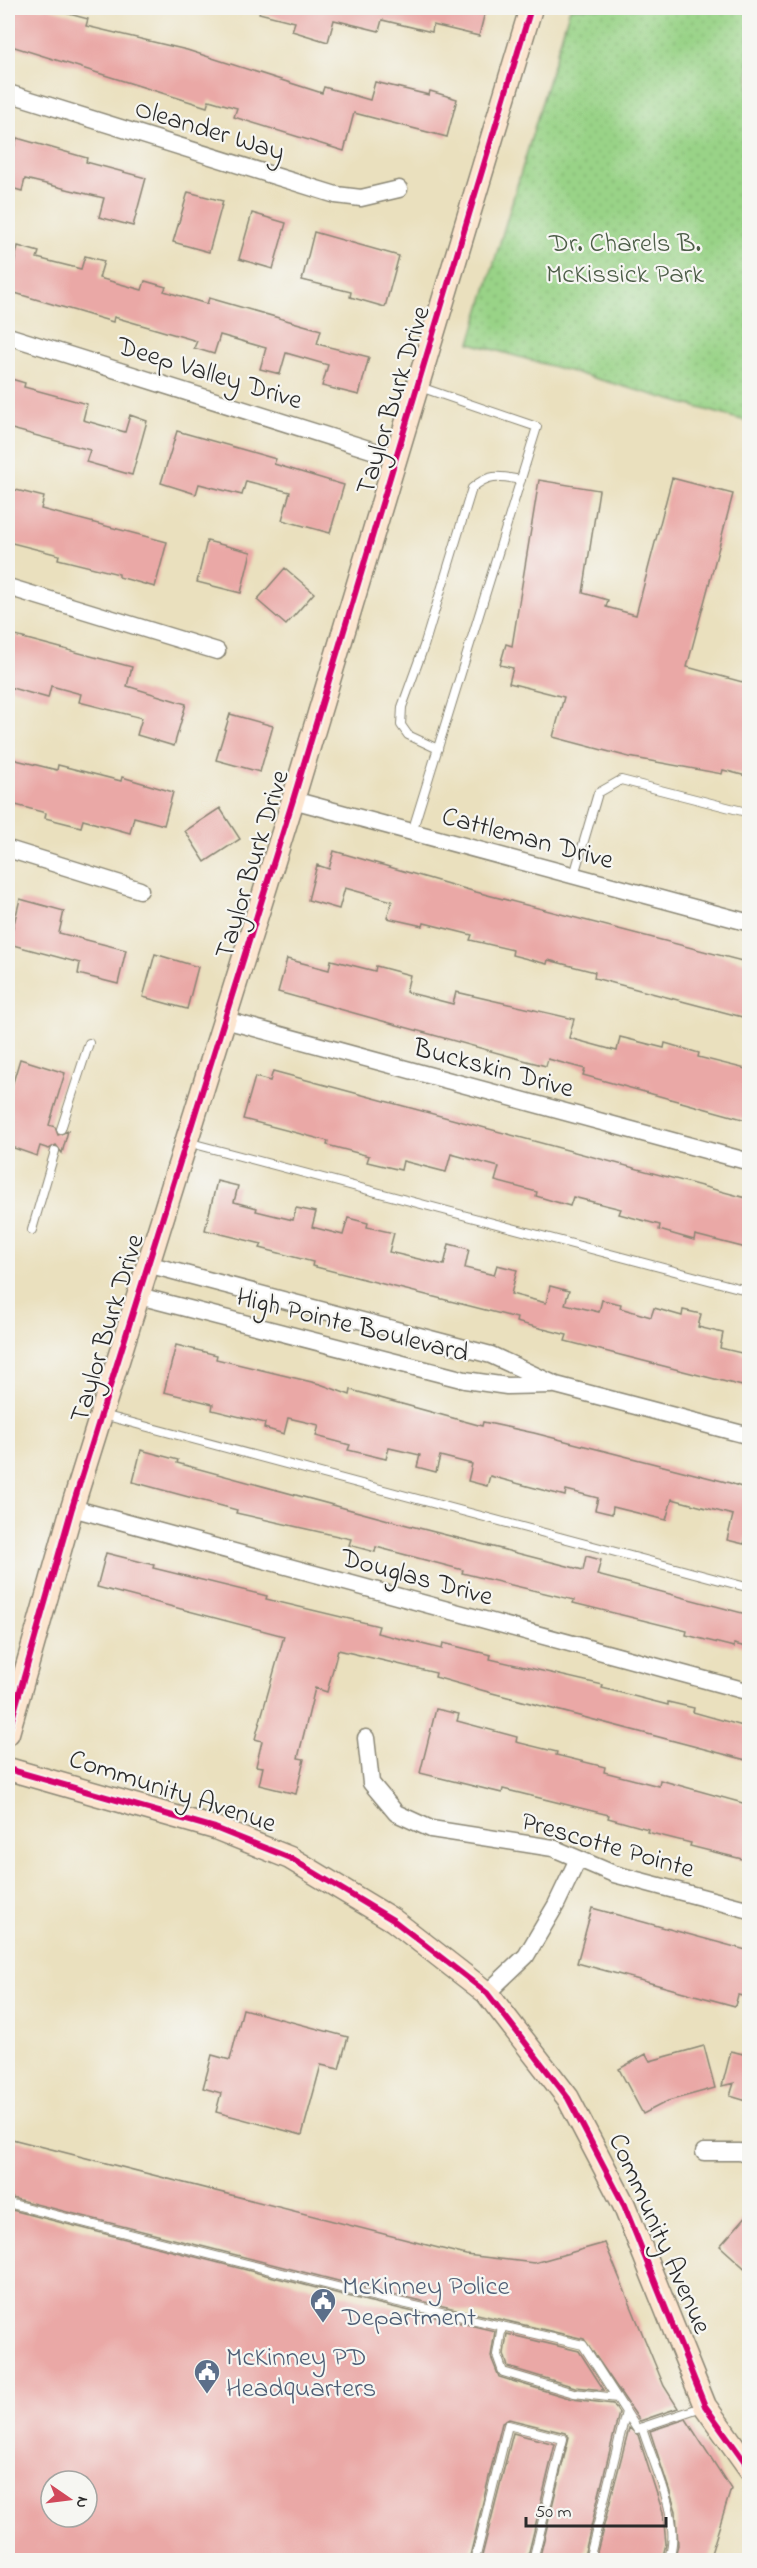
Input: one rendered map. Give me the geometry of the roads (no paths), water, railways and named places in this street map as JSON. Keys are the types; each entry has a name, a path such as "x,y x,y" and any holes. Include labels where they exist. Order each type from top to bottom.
{"street":[{"name":"Taylor Burk Drive","path":"8,1733 72,1508 293,800 531,8"},
{"name":"Oleander Way","path":"8,93 336,195 361,198 399,189"},
{"name":"Deep Valley Drive","path":"8,336 397,458"},
{"path":"8,587 217,651"},
{"name":"Cattleman Drive","path":"293,800 750,923"},
{"path":"8,849 140,890"},
{"name":"Buckskin Drive","path":"225,1020 750,1162"},
{"name":"High Pointe Boulevard","path":"147,1264 491,1355 556,1385 750,1436"},
{"name":"High Pointe Boulevard","path":"139,1296 465,1380 507,1386 556,1385"},
{"name":"Douglas Drive","path":"72,1508 750,1692"},
{"name":"Prescotte Pointe","path":"366,1738 370,1782 396,1813 431,1829 553,1848 614,1874 750,1910"},
{"name":"Community Avenue","path":"8,1769 215,1828 290,1858 393,1920 487,1993 573,2108 624,2205 705,2406 750,2469"},
{"path":"487,1993 526,1956 556,1905 578,1859"},
{"path":"704,2152 740,2152 750,2156"}],"lane":[{"path":"412,832 537,427 418,387"},
{"path":"438,749 408,735 401,725 402,707 424,646 472,488 485,477 503,476 521,480"},
{"path":"574,875 598,793 621,780 750,813"},
{"path":"61,1129 89,1043"},
{"path":"186,1142 750,1291"},
{"path":"32,1230 55,1150"},
{"path":"102,1415 750,1588"},
{"path":"8,2203 368,2295 583,2344 638,2429 705,2406"},
{"path":"502,2326 496,2355 503,2372 574,2393 617,2398"},
{"path":"589,2560 626,2412"},
{"path":"475,2560 508,2425 563,2439 533,2560"},
{"path":"642,2427 671,2513 673,2538 668,2560"}],"place":[{"name":"McKinney Police Department","path":"323,2324"},
{"name":"McKinney PD Headquarters","path":"207,2395"}],"park label":[{"name":"Dr. Charels B. McKissick Park","path":"625,258"}]}
